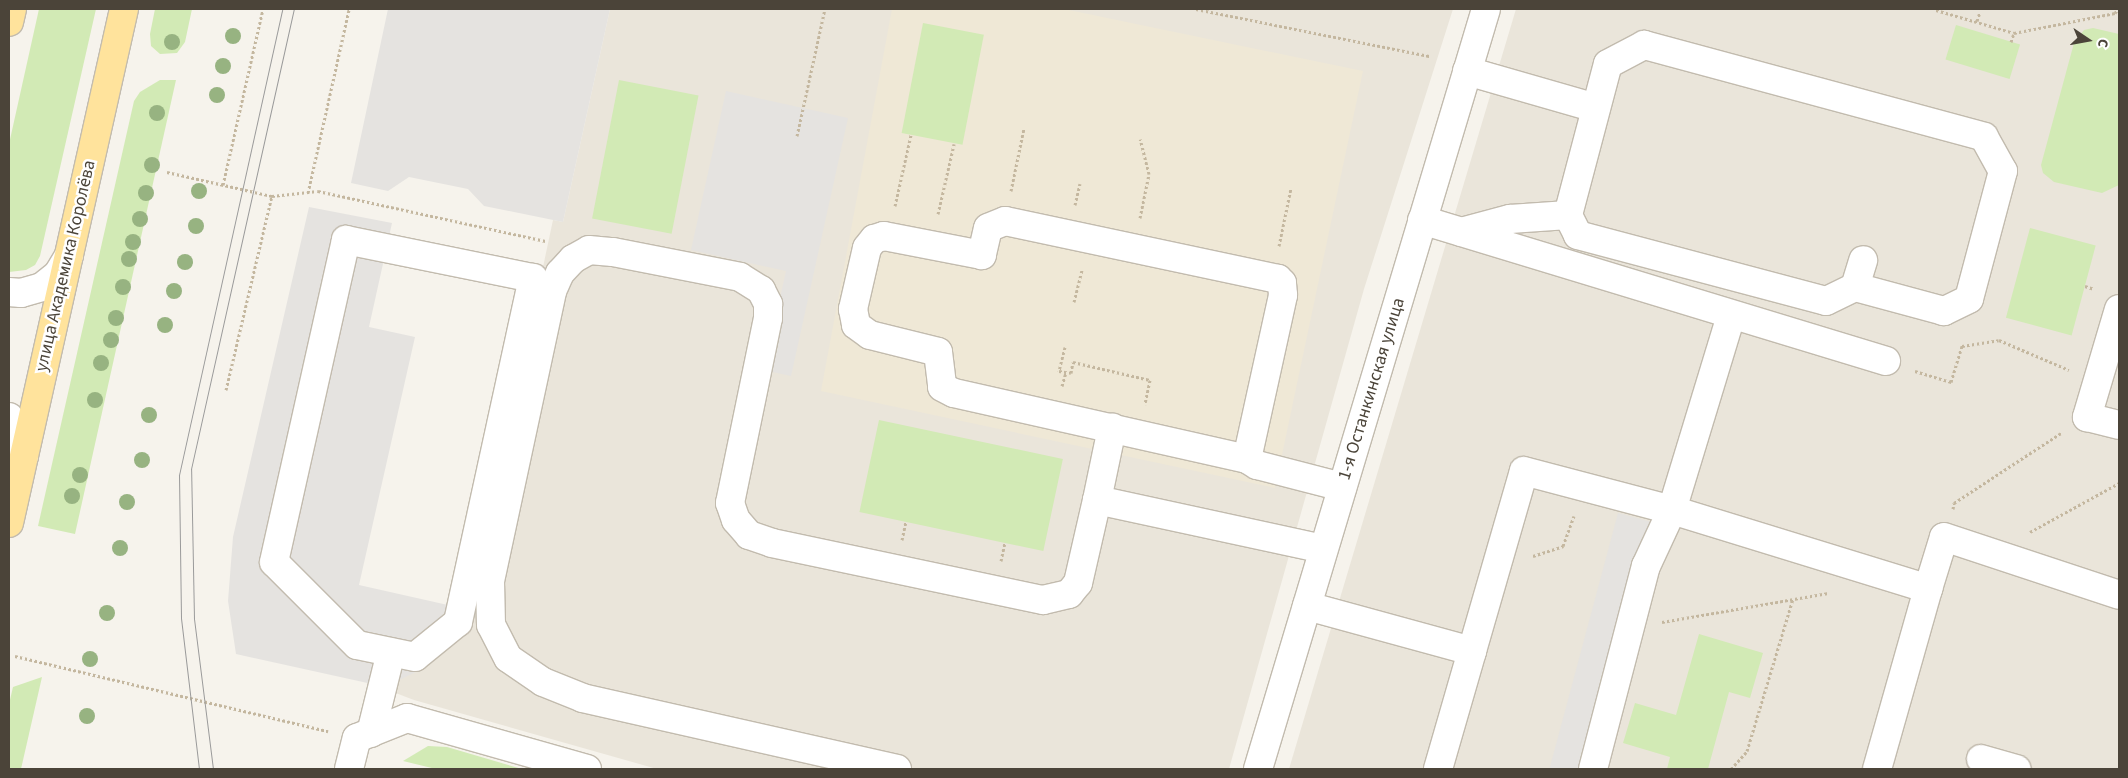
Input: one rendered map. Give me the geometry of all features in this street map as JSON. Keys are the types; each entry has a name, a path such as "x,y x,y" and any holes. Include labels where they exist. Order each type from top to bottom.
{"main road":[{"path":"9,22 12,9"},
{"name":"улица Академика Королёва","path":"9,523 124,9"}],"street":[{"name":"1-я Останкинская улица","path":"1258,769 1486,9"},
{"path":"1644,46 1984,137 2003,171 1969,299 1944,311 1856,287 1826,301 1578,235 1568,215 1608,64 1644,46"},
{"path":"1467,71 1596,108"},
{"path":"1461,232 1510,219 1568,215"},
{"path":"1422,220 1886,362"},
{"path":"1247,459 1284,294 1282,283 1273,277 1005,221 988,228 982,255 889,236 874,239 863,259 853,317 861,331 938,352 942,387 954,393 1247,459 1257,465 1342,487"},
{"path":"346,240 533,278 458,622 414,657 391,652 357,645 274,562 346,240"},
{"path":"898,769 584,698 543,682 508,658 491,625 490,581 552,291 560,273 573,259 589,250 613,252 740,278 761,290 768,304 768,318 730,504 736,520 749,535 772,543 1024,596 1057,599 1069,594 1078,583 1097,500 1125,431"},
{"path":"9,292 21,293 42,287 58,274 68,256"},
{"path":"1856,287 1863,260"},
{"path":"2119,309 2087,417 2119,425"},
{"path":"1594,769 1646,566 1672,510 1731,316"},
{"path":"9,417 23,437 24,456"},
{"path":"1438,769 1524,471 1672,510 1928,589"},
{"path":"1097,500 1324,549"},
{"path":"1877,769 1944,537 2119,595"},
{"path":"1307,606 1472,650"},
{"path":"349,769 364,735 391,652"},
{"path":"364,735 407,718 587,769"},
{"path":"1981,759 2017,769"}],"path":[{"path":"223,185 262,9"},
{"path":"308,192 349,9"},
{"path":"797,136 825,9"},
{"path":"1196,9 1430,56"},
{"path":"1936,10 2014,33 2115,13 2118,9"},
{"path":"1977,22 1980,12"},
{"path":"2011,42 2014,33"},
{"path":"1005,221 1024,128"},
{"path":"889,236 911,135"},
{"path":"1133,248 1149,174 1140,139"},
{"path":"932,244 954,144"},
{"path":"167,172 272,196 318,191 589,250"},
{"path":"1273,277 1291,188"},
{"path":"226,390 272,196"},
{"path":"1074,302 1077,290"},
{"path":"1886,362 1951,382 1962,346 1999,340 2097,382"},
{"path":"1065,347 1060,371 1070,373 1073,362 1128,373 1150,380 1125,431"},
{"path":"1944,537 1954,503 2087,417"},
{"path":"1992,553 2119,483"},
{"path":"1496,567 1562,546 1585,487"},
{"path":"1630,628 1833,592"},
{"path":"1731,769 1747,751 1793,598"},
{"path":"15,656 364,735"}],"shaded area":[{"path":"388,9 610,9 563,222 484,206 468,189 409,177 388,191 351,183"},
{"path":"610,9 1453,9 1364,289 1229,769 657,769 414,700 372,684 467,624 553,220 563,222"},
{"path":"892,9 1064,9 1363,71 1275,488 821,391"},
{"path":"1516,9 2119,9 2119,769 1289,769"},
{"path":"726,91 848,118 791,376 764,370 786,271 691,250"},
{"path":"309,207 392,223 369,327 415,337 359,585 470,610 467,624 414,673 395,682 372,684 236,654 228,601 233,537"},
{"path":"1618,513 1669,527 1604,769 1549,769"}],"green space":[{"path":"39,9 96,9 40,256 35,265 26,270 9,272 9,144"},
{"path":"155,9 192,9 185,42 177,53 160,54 151,46 150,34"},
{"path":"923,23 984,35 962,145 902,133"},
{"path":"1956,25 2020,45 2010,79 1945,59"},
{"path":"2093,28 2119,34 2119,185 2102,193 2054,182 2043,173 2041,165 2074,43 2084,30"},
{"path":"160,80 176,80 75,534 38,526 134,101 140,92"},
{"path":"619,80 699,95 672,234 592,218"},
{"path":"2030,228 2096,246 2072,335 2006,318"},
{"path":"879,420 1063,459 1043,551 859,512"},
{"path":"1699,634 1763,653 1750,698 1729,692 1708,769 1667,769 1670,757 1623,743 1635,703 1676,715"},
{"path":"42,677 21,769 9,769 9,704 13,687"},
{"path":"428,746 447,747 522,769 436,769 403,761"}],"tram line":[{"path":"199,769 181,618 179,475 282,9"},
{"path":"213,769 194,619 191,469 294,9"}]}
